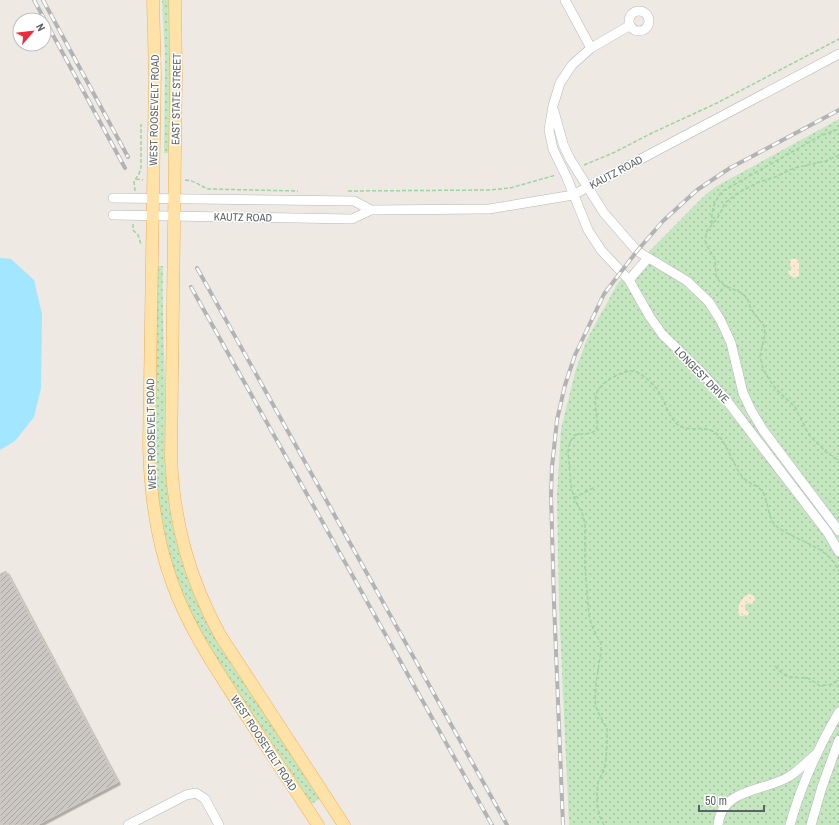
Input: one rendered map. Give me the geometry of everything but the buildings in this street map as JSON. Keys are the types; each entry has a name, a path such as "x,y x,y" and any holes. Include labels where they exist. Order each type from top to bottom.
{"main road":[{"name":"WEST ROOSEVELT ROAD","path":"154,0 155,75 149,462 153,508 164,557 178,600 200,644 318,825"},
{"name":"EAST STATE STREET","path":"174,199 176,75 175,0"},
{"name":"WEST ROOSEVELT ROAD","path":"174,199 171,458 175,507 183,545 200,594 220,635 344,825"}],"street":[{"path":"565,0 591,48"},
{"name":"LONGEST DRIVE","path":"629,26 591,48 572,65 560,83 553,106 549,130 553,149 588,230 601,250 628,280 662,334 724,397 828,532 839,552"},
{"name":"KAUTZ ROAD","path":"113,214 352,219 371,210 489,208 573,195 839,54"},
{"name":"LONGEST DRIVE","path":"553,106 562,144 587,188 604,213 637,251 687,281 709,302 721,321 731,343 743,393 750,410 762,430 839,531"},
{"name":"KAUTZ ROAD","path":"114,198 354,201 371,210"},
{"path":"628,280 648,258"},
{"path":"790,825 797,800 816,754 839,712"},
{"path":"811,825 822,787 839,740"},
{"path":"718,825 720,815 730,800 738,795 791,776 816,754"},
{"path":"128,825 186,795 196,793 205,799 219,825"}],"path":[{"path":"584,165 613,154 652,133 717,103 839,39"},
{"path":"136,180 141,167 141,124"},
{"path":"712,224 713,207 718,196 723,191 820,136 839,129"},
{"path":"839,155 826,161 794,168 773,178 759,182 738,193 725,203 718,217 707,231 705,241 715,259 716,276 720,282 725,286 742,293 747,298 751,309 764,326 765,334 760,356 770,381 795,407 809,435 827,453 839,460"},
{"path":"346,191 489,190 510,188 555,176"},
{"path":"185,180 196,182 202,187 208,189 303,191"},
{"path":"709,302 725,286"},
{"path":"604,825 597,805 598,782 604,770 608,742 607,730 597,710 596,701 596,684 601,644 592,626 589,615 585,567 585,524 583,515 574,498 568,451 570,442 575,435 589,434 594,432 597,428 596,397 601,386 613,378 632,371 637,373 656,388 662,396 672,417 680,427 714,431 725,446 741,475 746,481 762,491 772,521 776,526 784,532 825,552 831,558 839,572"},
{"path":"574,498 595,487"},
{"path":"775,666 783,674 789,677 808,678 820,686 833,684 839,679"}],"green space":[{"path":"162,0 169,0 169,153 164,153 165,57"},
{"path":"839,119 839,825 569,825 559,606 557,495 561,429 576,369 587,339 618,283 703,197 715,187"},
{"path":"157,266 163,266 166,480 168,500 181,559 195,597 213,634 319,799 312,804 210,649 187,605 170,558 159,508 155,461"}],"sand":[{"path":"794,258 799,261 799,276 794,278 788,271 792,268 790,265 790,260"},
{"path":"749,594 754,596 755,600 752,604 748,603 745,605 745,608 749,613 748,615 740,616 738,610 741,600"}],"water":[{"path":"0,258 11,259 34,280 42,314 41,388 34,417 15,441 0,450"}],"railway":[{"path":"34,0 125,168"},
{"path":"43,0 128,157"},
{"path":"563,825 551,495 552,467 557,420 565,385 575,355 604,294 637,251 663,221 697,190 730,168 839,110"},
{"path":"197,268 507,825"},
{"path":"191,287 492,825"}]}
